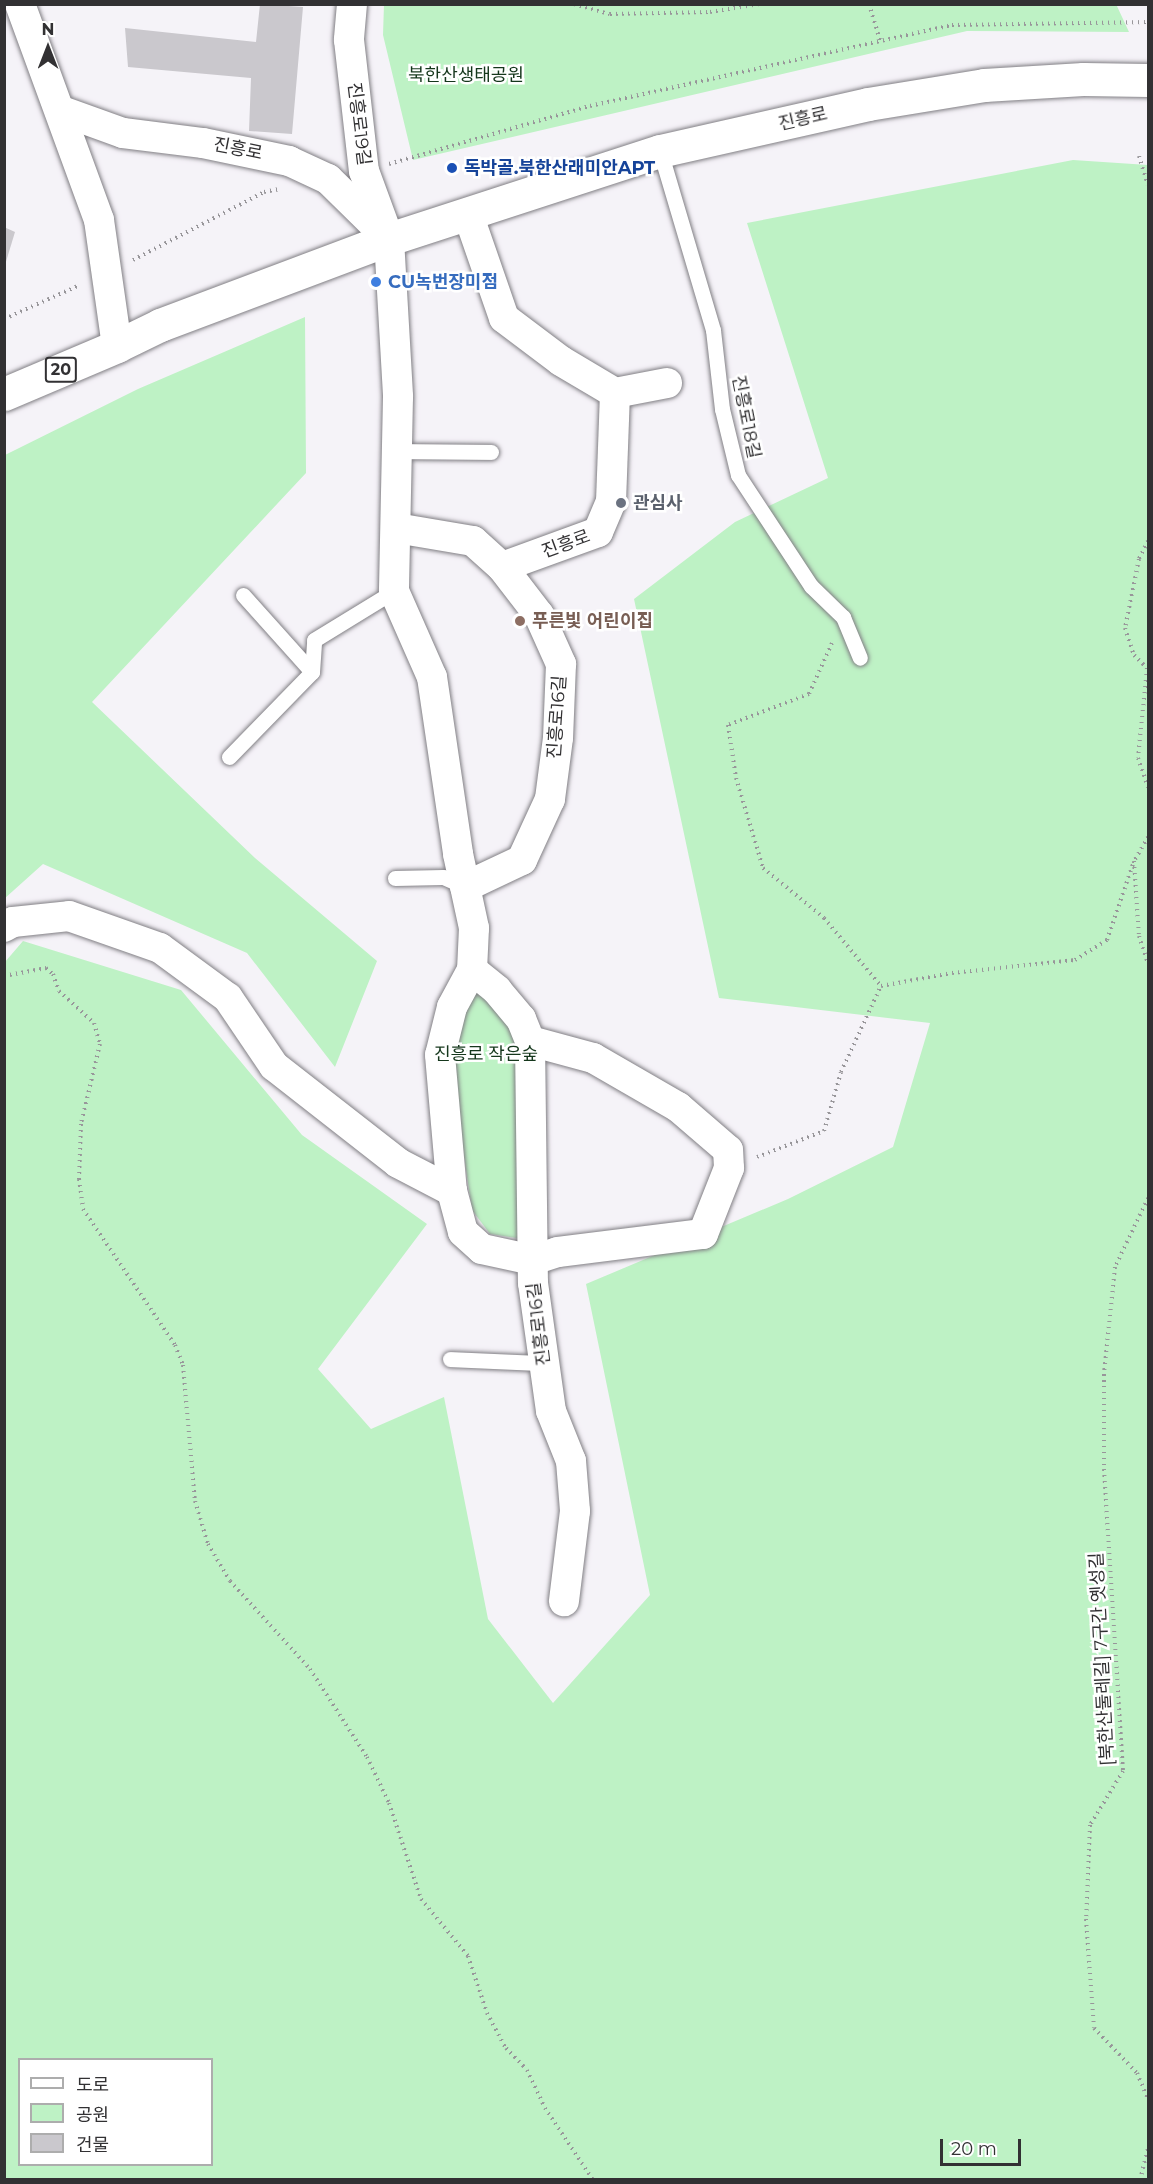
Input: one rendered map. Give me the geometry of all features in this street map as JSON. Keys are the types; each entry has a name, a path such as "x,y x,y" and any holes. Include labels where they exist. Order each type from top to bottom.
{"main road":[{"name":"진흥로","path":"4,394 117,346 160,325 389,239 660,151 868,104 984,85 1083,79 1149,80"}],"street":[{"path":"20,4 51,95 62,111 99,220 117,346"},
{"name":"진흥로19길","path":"352,4 349,40 364,171 389,239"},
{"name":"진흥로","path":"62,111 123,133 212,145 289,161 328,179 389,239"},
{"path":"468,214 504,318 561,361 615,393 667,382"},
{"path":"389,239 398,397 394,591 432,677 465,886 474,928 472,970 452,1007 440,1055 452,1191 463,1232 482,1249 533,1260 558,1252 703,1234 728,1159 678,1107 593,1058 530,1041"},
{"name":"진흥로","path":"502,567 598,532 611,502 615,393"},
{"name":"진흥로16길","path":"396,528 473,542 502,567 539,615 561,664 558,738 550,799 522,860 465,886"},
{"path":"4,927 13,922 69,916 160,948 228,998 274,1066 398,1163 452,1191"},
{"name":"진흥로16길","path":"472,970 497,990 521,1018 530,1041 528,1152 533,1260 543,1363 551,1411 571,1461 575,1511 564,1601"}],"lane":[{"name":"진흥로18길","path":"660,151 713,330 722,409 738,476 811,586 843,617 860,658"},
{"path":"397,451 491,452"},
{"path":"229,757 312,672 314,640 394,591"},
{"path":"243,595 312,672"},
{"path":"395,878 443,877 465,886"},
{"path":"450,1359 543,1363"}],"path":[{"path":"574,4 610,14 710,12 759,4"},
{"path":"869,4 880,40"},
{"path":"364,171 590,106 952,25 1149,22"},
{"path":"1139,156 1149,185"},
{"path":"127,263 264,192 286,188"},
{"path":"4,320 86,282"},
{"path":"1149,541 1139,559 1125,628 1134,656 1147,668 1138,758 1149,787"},
{"path":"843,617 809,694 728,725 736,778 763,868 824,918 881,986"},
{"path":"881,986 952,973 1075,960 1107,940 1134,861 1149,837"},
{"path":"1134,861 1139,936 1149,963"},
{"path":"4,976 46,968 53,974 59,991 94,1023 100,1044 81,1124 79,1179 83,1209 175,1345 183,1365 195,1501 208,1544 230,1581 310,1669 367,1757 393,1814 421,1899 468,1956 487,2013 506,2048 527,2070 545,2108 592,2180"},
{"path":"728,1159 824,1131 841,1072 881,986"},
{"name":"[북한산둘레길] 7구간 옛성길","path":"1149,1198 1115,1267 1104,1374 1104,1469 1123,1771 1090,1825 1086,1919 1094,2028 1137,2073 1149,2099"},
{"path":"1140,2180 1149,2149"}],"green space":[{"name":"북한산생태공원","path":"384,4 1116,4 1129,32 967,31 413,160 383,35"},
{"path":"1073,160 1148,165 1148,2179 5,2180 5,962 23,941 181,990 302,1135 427,1224 318,1369 371,1429 444,1397 488,1619 553,1703 650,1595 586,1284 788,1199 893,1147 930,1023 719,998 634,599 735,522 828,478 747,223"},
{"path":"305,317 306,473 92,702 255,858 377,961 335,1067 247,953 43,864 4,899 5,455 138,389"},
{"name":"진흥로 작은숲","path":"470,989 500,1003 522,1044 524,1239 490,1234 472,1210 447,1041"}],"building":[{"path":"260,4 303,7 292,134 249,131 251,78 128,67 125,28 256,42"},
{"path":"4,227 15,232 5,265 4,264"}],"place":[{"name":"독박골.북한산래미안APT","path":"452,168"},
{"name":"CU녹번장미점","path":"376,282"},
{"name":"관심사","path":"621,503"},
{"name":"푸른빛 어린이집","path":"520,621"}]}
